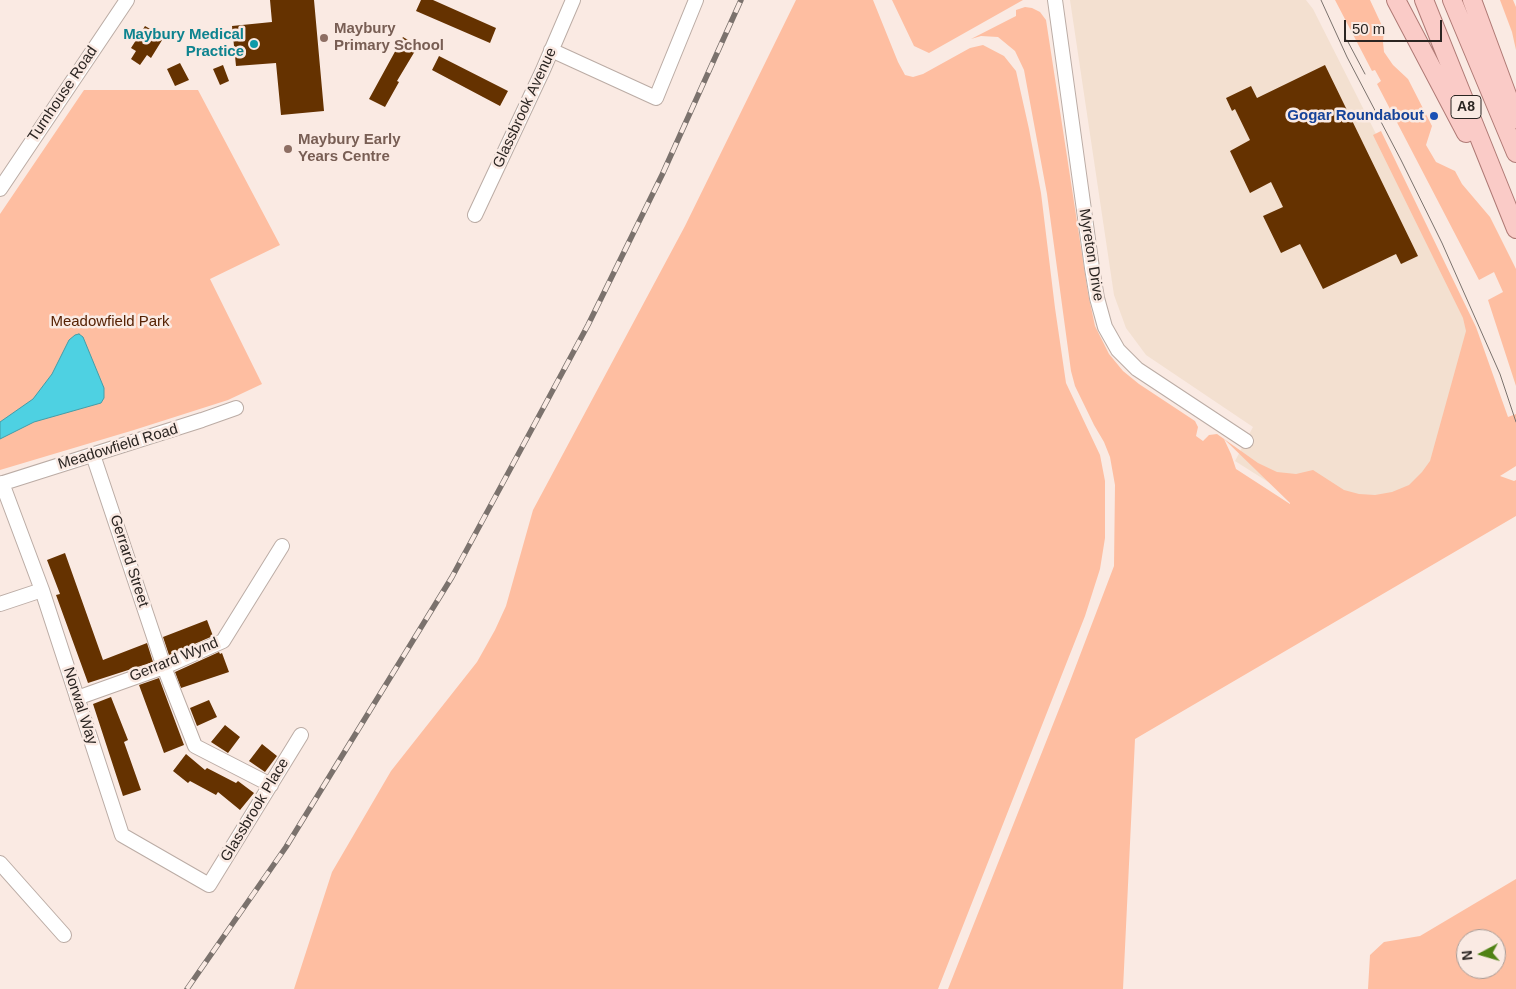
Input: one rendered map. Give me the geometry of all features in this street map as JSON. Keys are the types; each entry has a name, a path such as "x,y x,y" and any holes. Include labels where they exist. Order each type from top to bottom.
{"main road":[{"path":"1396,0 1512,221"},
{"name":"A8","path":"1424,0 1512,221"},
{"name":"A8","path":"1452,0 1516,153"},
{"path":"1472,0 1516,118"}],"street":[{"name":"Turnhouse Road","path":"0,189 127,0"},
{"name":"Glassbrook Avenue","path":"475,215 552,50 572,0"},
{"path":"552,50 656,98 696,0"},
{"name":"Myreton Drive","path":"1055,0 1092,268 1097,298 1106,328 1118,350 1136,369 1246,441"},
{"name":"Meadowfield Road","path":"1,484 236,408"},
{"name":"Gerrard Street","path":"93,454 164,666 195,746 271,785"},
{"name":"Norwal Way","path":"1,484 42,590 122,835 209,885"},
{"name":"Gerrard Wynd","path":"77,698 223,642 282,546"},
{"path":"0,604 42,590"},
{"name":"Glassbrook Place","path":"209,885 301,735"},
{"path":"0,863 64,935"}],"shaded area":[{"path":"1070,0 1306,0 1313,9 1474,328 1432,466 1416,486 1333,523 1235,461 1253,427 1146,355 1126,328 1114,295"}],"green space":[{"path":"796,0 873,0 905,75 913,77 923,74 970,48 983,45 1004,56 1016,71 1041,193 1066,383 1100,455 1105,481 1105,538 1100,569 1085,616 938,989 294,989 332,872 391,771 477,662 495,630 506,606 533,510 685,226"},
{"path":"892,0 1023,0 929,53 914,46"},
{"path":"1335,0 1370,0 1384,30 1384,52 1393,65 1408,79 1432,126 1426,145 1436,162 1455,171 1462,184 1490,217 1516,269 1516,386 1488,300 1503,292 1494,272 1479,280 1377,84 1381,81 1375,70 1372,71"},
{"path":"1500,0 1513,0 1516,7 1516,50 1512,32"},
{"path":"1025,7 1032,8 1040,12 1046,20 1088,293 1095,326 1109,354 1123,371 1139,384 1195,421 1198,427 1196,436 1203,441 1209,435 1217,434 1258,463 1277,472 1296,474 1313,470 1344,490 1359,494 1375,495 1392,492 1409,485 1430,461 1466,331 1463,318 1373,135 1381,131 1476,327 1508,417 1516,414 1516,466 1500,476 1516,480 1516,516 1135,739 1123,989 948,989 1114,566 1115,485 1110,457 1075,386 1071,371 1047,194 1024,70 1015,51 998,37 981,36 971,39 1016,16 1016,10","holes":["1224,439 1290,503 1236,469"]},
{"name":"Meadowfield Park","path":"84,90 198,90 280,245 210,279 262,384 228,400 0,470 0,214"},
{"path":"1516,879 1516,989 1368,989 1370,955 1384,942 1420,936"}],"water":[{"path":"79,334 83,337 104,388 104,398 101,403 34,422 0,439 0,422 33,399 52,374 69,340"}],"building":[{"path":"270,0 314,0 324,111 281,115 276,63 236,66 232,26 272,22"},
{"path":"421,0 433,0 496,28 490,43 416,11"},
{"path":"145,26 164,37 151,58 147,55 140,65 131,59 136,51 131,48"},
{"path":"403,37 418,46 397,81 399,82 385,107 369,99"},
{"path":"439,56 508,91 500,106 432,70"},
{"path":"180,63 189,80 175,86 167,69"},
{"path":"223,65 229,81 220,85 213,69"},
{"path":"1325,65 1418,256 1401,264 1396,254 1323,289 1300,244 1281,253 1263,216 1283,207 1271,182 1250,193 1230,151 1250,140 1235,109 1232,111 1226,98 1251,86 1257,98"},
{"path":"65,553 103,660 147,643 153,662 88,683 56,595 60,594 47,560"},
{"path":"207,620 213,636 169,655 163,637"},
{"path":"219,652 220,654 222,653 229,672 181,688 175,672"},
{"path":"159,678 184,745 164,753 139,685"},
{"path":"111,697 128,740 124,742 141,790 123,796 93,704"},
{"path":"209,700 217,717 197,726 190,708"},
{"path":"225,725 240,737 228,753 211,742"},
{"path":"262,744 277,756 265,772 249,761"},
{"path":"186,754 205,770 207,768 236,783 238,781 254,793 240,810 218,792 216,795 190,781 188,783 173,771"}],"tram line":[{"path":"1321,0 1347,57 1442,243 1500,374 1516,422"},
{"path":"1347,40 1365,74"}],"railway":[{"path":"187,989 286,847 452,577 588,325 662,175 741,0"}],"place":[{"name":"Maybury Primary School","path":"324,38"},
{"name":"Maybury Medical Practice","path":"254,44"},
{"name":"Gogar Roundabout","path":"1434,116"},
{"name":"Maybury Early Years Centre","path":"288,149"}]}
